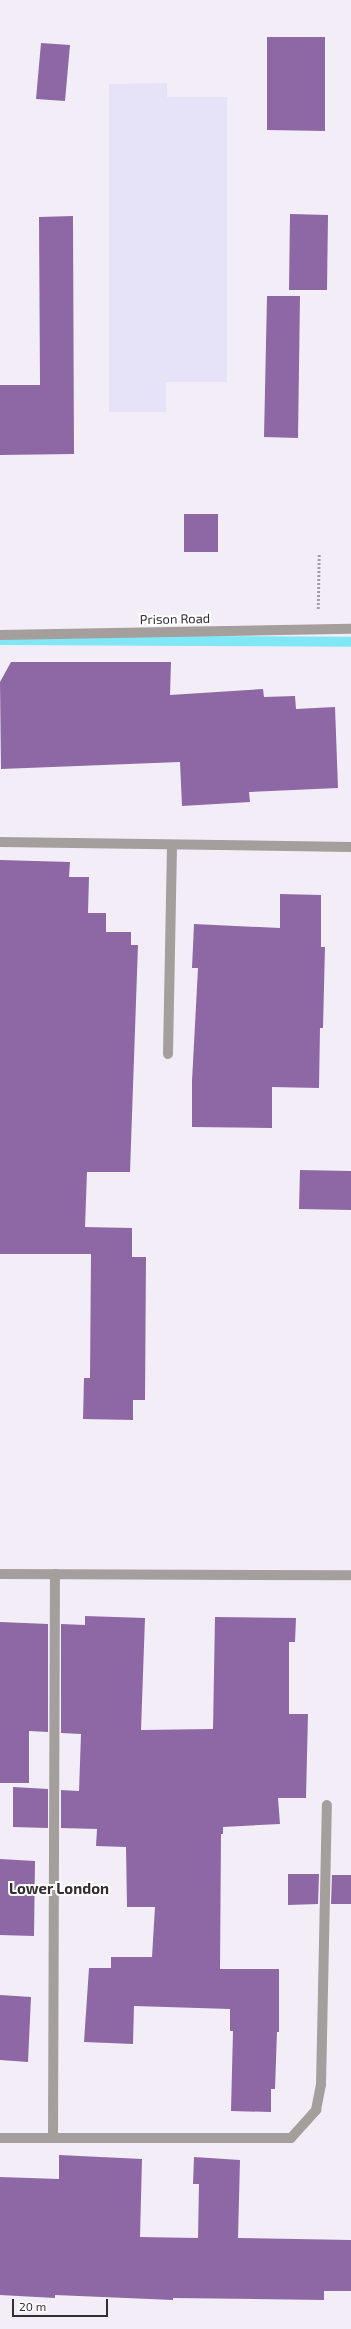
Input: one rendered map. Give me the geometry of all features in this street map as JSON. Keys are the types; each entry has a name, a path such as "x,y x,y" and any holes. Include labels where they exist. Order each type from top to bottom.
{"street":[{"name":"Prison Road","path":"0,635 351,629"},
{"path":"0,842 351,847"},
{"path":"168,1054 172,845"},
{"path":"0,1574 351,1575"},
{"path":"53,2138 55,1574"},
{"path":"0,2138 291,2138 316,2110 321,2085 327,1805"}],"path":[{"path":"318,630 319,553"}],"shaded area":[{"path":"167,83 167,97 227,97 227,382 166,382 166,412 109,412 109,84"}],"building":[{"path":"267,37 325,37 325,131 267,130"},
{"path":"41,43 70,45 65,101 36,99"},
{"path":"290,214 328,215 327,290 289,290"},
{"path":"73,216 74,454 0,455 0,385 40,385 39,217"},
{"path":"267,296 300,296 298,438 264,437"},
{"path":"184,514 218,514 218,552 184,552"},
{"path":"11,662 171,662 170,695 263,689 264,697 295,696 296,709 335,707 338,788 249,792 250,802 182,806 180,762 1,769 0,682"},
{"path":"0,860 70,862 69,877 89,877 88,913 106,913 106,932 131,932 131,945 138,945 130,1172 87,1172 85,1227 132,1228 132,1257 146,1257 145,1400 133,1400 133,1420 83,1419 84,1378 90,1378 91,1254 0,1254"},
{"path":"280,894 321,895 321,947 325,947 323,1028 320,1028 319,1088 272,1087 272,1128 192,1127 192,1081 198,968 192,968 194,924 280,928"},
{"path":"300,1170 351,1171 351,1210 299,1209"},
{"path":"85,1616 145,1618 141,1730 213,1729 215,1617 296,1618 295,1642 289,1642 289,1714 308,1714 306,1798 278,1798 280,1824 223,1827 223,1834 221,1834 220,1969 279,1969 279,2032 277,2032 275,2089 271,2089 271,2112 231,2111 233,2031 230,2031 230,2009 134,2006 133,2044 84,2042 89,1968 111,1968 111,1957 152,1957 155,1907 127,1907 126,1847 96,1846 97,1829 61,1828 61,1790 79,1791 81,1734 61,1733 61,1624 85,1625"},
{"path":"0,1622 48,1624 48,1732 29,1731 29,1783 0,1783"},
{"path":"13,1787 48,1789 48,1828 13,1827"},
{"path":"0,1859 35,1861 34,1936 0,1935"},
{"path":"288,1874 319,1874 318,1904 288,1905"},
{"path":"332,1875 351,1875 351,1904 331,1904"},
{"path":"0,1995 31,1997 28,2062 0,2060"},
{"path":"59,2155 142,2159 140,2237 198,2238 199,2184 193,2184 194,2157 240,2160 238,2238 351,2240 351,2291 324,2291 324,2300 173,2298 173,2300 55,2295 55,2298 0,2295 0,2177 59,2179"}],"waterway":[{"path":"0,640 351,642"}],"district":[{"name":"Lower London","path":"59,1889"}]}
